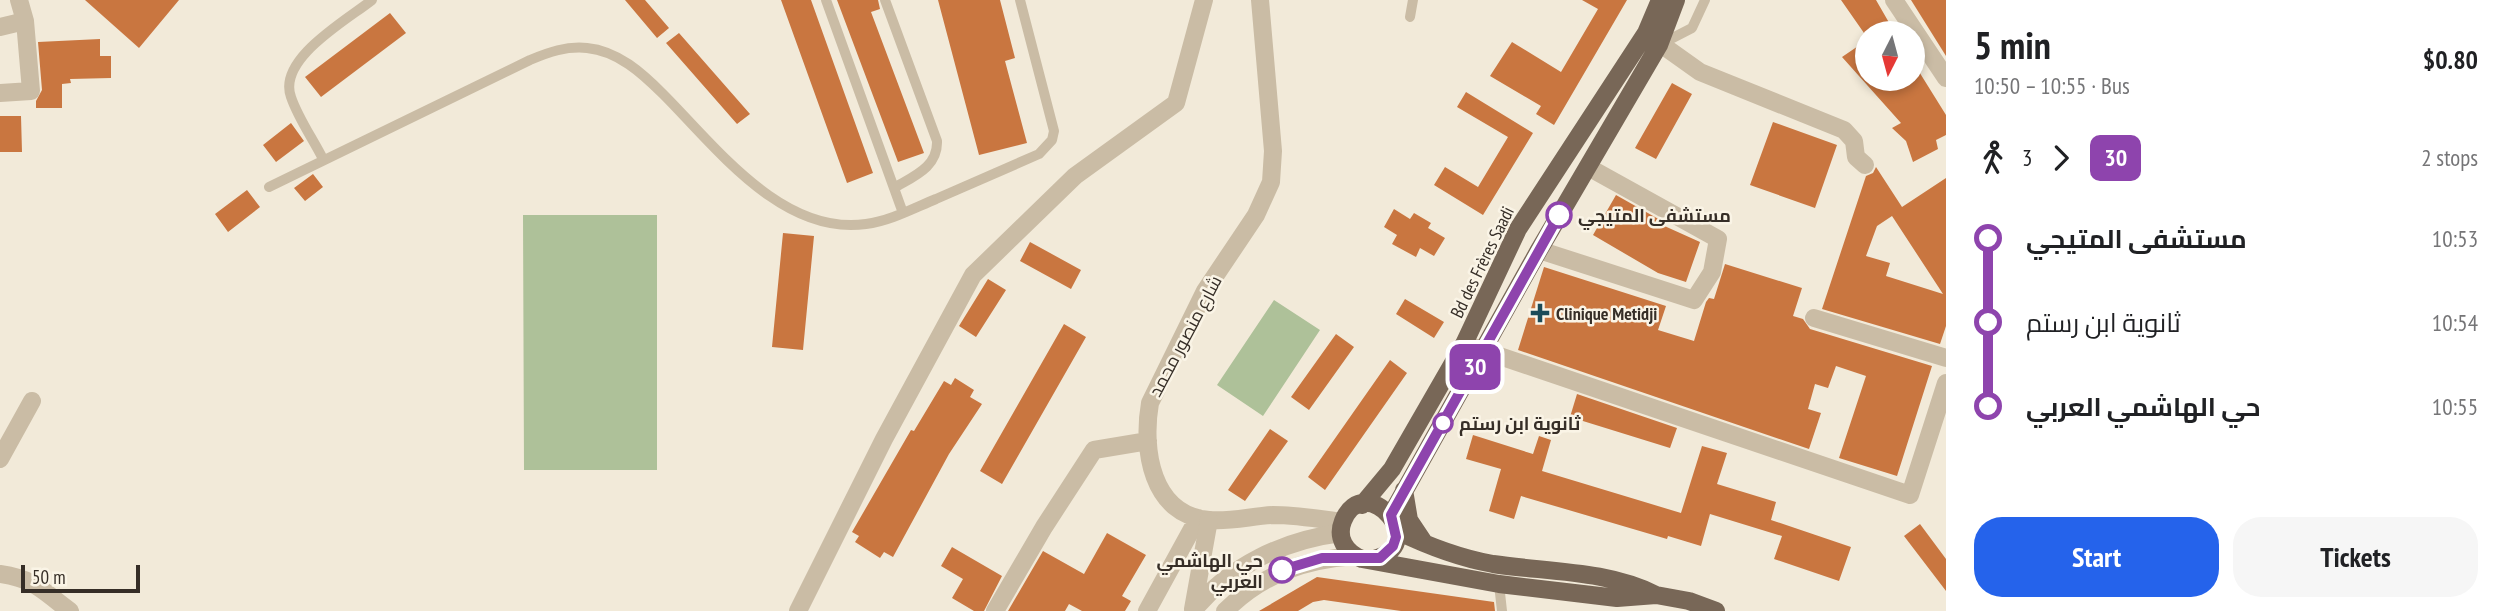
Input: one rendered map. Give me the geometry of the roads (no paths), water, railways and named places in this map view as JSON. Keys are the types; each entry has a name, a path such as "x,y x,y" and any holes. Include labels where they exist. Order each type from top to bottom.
{"main road":[{"name":"Bd des Frères Saadi","path":"1394,523 1404,490 1588,167 1652,39 1660,0"},
{"name":"Bd des Frères Saadi","path":"1362,505 1392,469 1464,344 1518,229 1652,39 1676,0"},
{"path":"1404,490 1409,520 1426,545"},
{"path":"1656,595 1617,598 1499,584 1362,558 1342,542 1342,527 1347,514 1362,505 1378,505 1394,523 1426,545 1492,563 1618,581 1687,606 1716,611"},
{"path":"1362,558 1387,553 1393,546 1394,523"}],"street":[{"path":"0,93 31,91 25,21 19,0"},
{"path":"798,611 884,439 973,275 1075,176 1176,103 1204,0"},
{"name":"شارع منصور محمد","path":"1204,519 1173,506 1158,490 1146,423 1150,403 1205,291 1256,215 1272,182 1273,151 1260,0"},
{"path":"1894,0 1946,78"},
{"path":"0,26 25,21"},
{"path":"1652,39 1700,72 1844,130 1854,141 1856,157 1865,165"},
{"path":"1539,250 1693,300 1712,272 1718,240 1588,167"},
{"path":"1814,318 1946,358"},
{"path":"1464,344 1484,353 1910,495 1946,383"},
{"path":"0,459 32,401"},
{"path":"995,611 1044,527 1094,450 1148,441"},
{"path":"1204,519 1275,515 1342,527"},
{"path":"1193,610 1204,519"},
{"path":"1147,611 1204,519"},
{"path":"1193,610 1225,579 1265,555 1342,527"},
{"path":"1225,611 1257,584 1282,570 1322,558 1362,558"},
{"path":"0,574 27,580 48,590 70,611"}],"lane":[{"path":"323,159 290,95 289,81 302,55 372,0"},
{"path":"825,0 903,213"},
{"path":"885,0 937,141 938,152 930,165 894,188"},
{"path":"269,187 530,60 556,49 588,48 617,56 642,74 764,194 797,214 830,223 866,225 903,213 1039,154 1052,140 1054,131 1020,0"},
{"path":"1410,16 1413,0"},
{"path":"1652,39 1692,29 1705,0"},
{"path":"1499,584 1502,611"}],"place":[{"name":"مستشفى المتيجي","path":"1559,215"},
{"name":"Clinique Metidji","path":"1540,313"},
{"name":"ثانوية ابن رستم","path":"1443,423"},
{"name":"حي الهاشمي العربي","path":"1282,570"}]}
